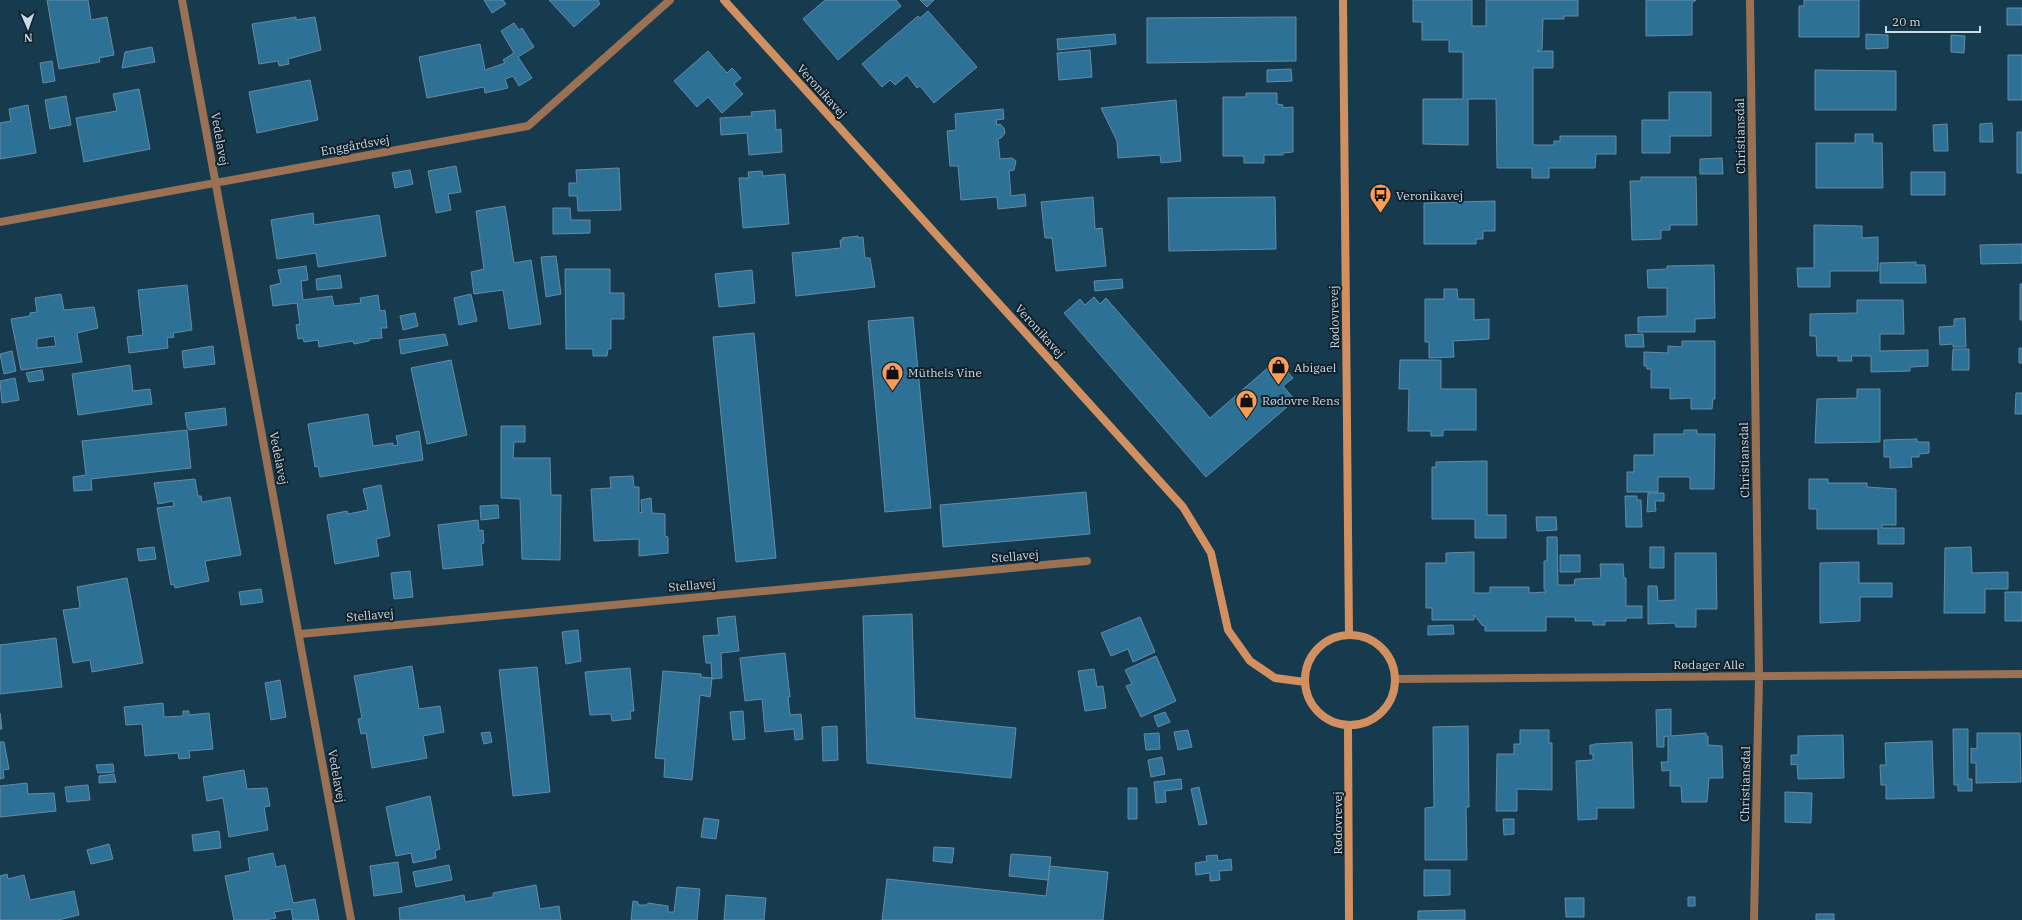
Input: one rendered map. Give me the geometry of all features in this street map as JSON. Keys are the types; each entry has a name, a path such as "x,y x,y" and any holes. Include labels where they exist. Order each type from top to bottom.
{"street":[{"name":"Vedelavej","path":"182,0 300,634 351,920"},
{"name":"Enggårdsvej","path":"0,222 528,126 670,0"},
{"name":"Veronikavej","path":"724,0 1183,507 1211,553 1228,630 1250,660 1275,678 1305,682"},
{"name":"Rødovrevej","path":"1343,0 1349,635"},
{"name":"Christiansdal","path":"1750,0 1758,676 1754,920"},
{"name":"Stellavej","path":"300,634 1087,561"},
{"path":"1349,635 1369,639 1382,648 1391,660 1396,679 1392,698 1383,711 1371,721 1348,725 1329,720 1316,710 1308,697 1305,682 1310,660 1319,647 1332,638 1349,635"},
{"name":"Rødager Alle","path":"1396,679 2022,674"},
{"name":"Rødovrevej","path":"1348,725 1349,920"}],"building":[{"path":"47,0 88,0 91,20 107,17 114,55 99,58 100,62 59,69"},
{"path":"484,0 503,0 506,4 492,13"},
{"path":"549,0 598,0 600,4 574,27"},
{"path":"825,0 896,0 901,6 838,60 803,19"},
{"path":"920,0 934,0 927,7"},
{"path":"1413,0 1472,0 1472,26 1486,26 1486,0 1578,0 1578,16 1564,16 1564,19 1543,19 1542,49 1537,51 1553,51 1553,68 1533,68 1533,145 1554,145 1554,141 1560,141 1560,136 1616,136 1616,154 1596,154 1595,168 1549,168 1549,178 1532,178 1532,168 1497,168 1496,99 1468,99 1468,145 1423,144 1423,99 1463,99 1463,52 1449,52 1449,40 1422,40 1422,22 1413,22"},
{"path":"1646,0 1696,0 1692,3 1692,35 1646,36"},
{"path":"1804,0 1859,0 1859,37 1799,37 1799,6 1804,6"},
{"path":"2007,8 2022,8 2022,25 2007,25"},
{"path":"928,11 977,67 934,103 920,86 917,88 907,75 895,85 890,80 882,87 862,64 918,16 920,18"},
{"path":"296,17 296,20 315,17 321,50 288,59 289,64 279,66 278,61 259,64 252,24"},
{"path":"1296,17 1296,61 1147,63 1147,18"},
{"path":"514,23 519,30 522,28 534,47 518,57 532,78 519,86 513,76 505,79 508,88 485,93 484,87 427,98 419,57 480,44 485,70 505,63 503,60 514,53 501,31"},
{"path":"1115,34 1116,44 1058,50 1057,39"},
{"path":"1866,34 1888,35 1888,48 1866,49"},
{"path":"1951,35 1965,36 1964,53 1951,52"},
{"path":"152,47 155,62 122,68 125,52"},
{"path":"1090,50 1092,77 1059,80 1057,53"},
{"path":"708,51 727,73 732,68 741,78 734,84 743,94 722,113 708,97 697,107 674,81"},
{"path":"2008,55 2022,55 2022,100 2008,100"},
{"path":"52,61 55,81 43,83 40,63"},
{"path":"1291,69 1292,81 1267,82 1267,70"},
{"path":"1815,70 1896,71 1896,110 1815,110"},
{"path":"310,80 318,120 257,133 249,92"},
{"path":"139,89 150,149 84,162 76,118 117,111 113,94"},
{"path":"1669,92 1711,92 1711,136 1670,136 1670,153 1642,153 1642,120 1669,120"},
{"path":"1246,93 1277,93 1277,104 1283,105 1283,108 1293,107 1293,152 1283,153 1283,155 1264,155 1264,163 1244,163 1244,156 1223,156 1223,97 1246,97"},
{"path":"66,96 71,125 50,129 45,100"},
{"path":"1176,100 1181,161 1161,163 1160,155 1118,158 1117,141 1101,108"},
{"path":"28,105 36,153 0,159 0,123 11,121 9,109"},
{"path":"1003,109 1004,119 996,120 997,125 1000,124 1004,128 1005,133 998,139 1000,159 1012,158 1016,161 1014,170 1009,171 1011,196 1025,194 1026,206 998,209 997,197 961,200 958,166 950,166 947,131 956,130 955,114"},
{"path":"775,110 776,130 781,129 782,152 749,155 747,133 721,135 720,118 752,116 751,112"},
{"path":"1992,123 1993,142 1980,142 1980,124"},
{"path":"1947,124 1948,151 1934,151 1933,125"},
{"path":"2017,132 2022,132 2022,173 2017,173"},
{"path":"1855,134 1873,134 1873,143 1882,143 1883,188 1816,188 1816,143 1855,143"},
{"path":"1722,158 1723,174 1700,174 1700,159"},
{"path":"456,166 461,192 448,194 451,210 436,213 428,171"},
{"path":"619,168 621,210 578,211 577,196 569,196 569,183 577,183 576,170"},
{"path":"410,170 413,184 395,188 392,173"},
{"path":"762,171 763,176 785,174 789,224 743,228 739,178 749,178 748,172"},
{"path":"1911,172 1945,172 1945,195 1911,195"},
{"path":"1641,177 1696,177 1697,225 1670,225 1670,230 1661,230 1661,239 1632,240 1630,181 1641,181"},
{"path":"1093,197 1095,229 1102,228 1106,266 1056,271 1052,238 1045,238 1041,202"},
{"path":"1275,197 1276,249 1169,251 1168,198"},
{"path":"1495,201 1495,231 1483,231 1483,239 1476,239 1476,244 1424,244 1424,203"},
{"path":"505,206 514,263 531,260 541,324 509,329 503,290 474,294 471,272 484,269 476,211"},
{"path":"553,208 570,208 571,220 590,220 590,233 553,234"},
{"path":"313,213 314,225 379,215 386,256 318,267 316,253 277,259 271,220"},
{"path":"1814,225 1862,226 1862,238 1878,237 1878,271 1830,271 1830,287 1798,287 1797,268 1814,268"},
{"path":"858,236 858,238 863,237 865,258 870,258 875,287 796,296 792,253 841,248 840,240 843,240 842,238"},
{"path":"2022,244 2022,263 1981,264 1980,245"},
{"path":"556,256 561,294 546,297 541,257"},
{"path":"1916,262 1916,265 1925,265 1926,283 1880,283 1880,263"},
{"path":"1714,265 1715,318 1695,319 1695,332 1638,332 1638,317 1667,316 1667,288 1648,288 1647,270 1667,269 1667,266"},
{"path":"306,266 308,280 301,281 303,300 332,296 334,306 361,303 360,298 378,295 380,311 385,310 387,328 381,328 382,338 369,339 369,341 354,344 353,341 319,347 318,340 304,342 303,338 298,339 296,325 300,324 297,303 273,306 270,286 281,283 278,270"},
{"path":"565,269 610,269 610,293 624,293 624,319 611,319 611,349 608,349 607,356 593,356 593,349 566,349"},
{"path":"752,270 755,303 719,307 715,274"},
{"path":"340,275 342,288 317,290 316,279"},
{"path":"1122,279 1123,288 1095,291 1094,281"},
{"path":"2020,284 2022,284 2022,320 2020,320"},
{"path":"187,285 192,330 173,333 174,337 167,338 168,348 129,353 127,337 143,335 138,290"},
{"path":"1444,289 1457,289 1458,299 1474,299 1474,320 1489,319 1489,339 1453,341 1454,357 1429,358 1429,342 1425,342 1425,299 1444,299"},
{"path":"61,294 64,310 94,307 98,328 77,333 82,362 21,370 11,319 30,316 30,313 37,312 35,298","holes":["54,336 56,346 37,348 37,339"]},
{"path":"471,294 477,321 459,325 454,298"},
{"path":"1094,297 1100,304 1106,298 1210,418 1277,360 1293,378 1283,386 1295,400 1206,477 1064,313 1080,299 1085,305"},
{"path":"1857,300 1903,300 1904,334 1880,334 1880,351 1928,350 1928,366 1910,367 1910,371 1871,372 1871,356 1851,356 1852,361 1838,361 1838,356 1817,356 1816,336 1810,336 1810,314 1857,313"},
{"path":"415,313 418,326 403,330 400,316"},
{"path":"913,317 931,508 885,512 868,321"},
{"path":"1965,318 1966,347 1953,347 1953,344 1940,345 1939,327 1954,326 1954,319"},
{"path":"754,333 776,558 736,562 713,337"},
{"path":"445,334 448,345 401,354 399,340"},
{"path":"1643,334 1644,347 1626,347 1625,335"},
{"path":"1682,341 1715,341 1715,399 1713,399 1712,409 1691,409 1691,398 1670,399 1670,388 1651,388 1651,369 1647,369 1647,366 1644,366 1644,352 1668,353 1668,346 1682,347"},
{"path":"213,346 215,364 184,368 182,351"},
{"path":"2019,348 2022,348 2022,363 2019,363"},
{"path":"1953,349 1969,349 1969,370 1952,370"},
{"path":"12,351 16,371 4,374 0,354"},
{"path":"451,360 467,435 427,444 411,368"},
{"path":"1400,360 1441,360 1441,389 1476,389 1476,430 1443,430 1443,436 1431,436 1431,431 1408,431 1409,389 1399,389"},
{"path":"130,365 133,391 150,389 152,404 78,415 72,374"},
{"path":"42,370 44,380 29,382 26,373"},
{"path":"15,378 19,400 2,403 0,381"},
{"path":"1857,389 1880,389 1880,442 1815,443 1817,399 1857,398"},
{"path":"2016,393 2022,393 2022,414 2015,414"},
{"path":"225,408 227,425 189,430 187,427 185,413"},
{"path":"368,414 373,446 393,443 393,446 398,445 396,436 419,431 423,460 320,477 318,466 315,467 308,424"},
{"path":"501,426 525,426 525,442 514,442 513,458 550,458 551,495 561,495 560,560 522,559 520,499 501,498"},
{"path":"187,430 191,468 91,479 92,490 74,491 73,477 86,475 82,441"},
{"path":"1684,430 1697,430 1697,434 1715,434 1714,489 1690,489 1690,477 1658,477 1658,492 1627,492 1627,472 1634,472 1634,455 1654,455 1654,434 1684,434"},
{"path":"1917,439 1917,442 1929,442 1929,453 1919,454 1919,457 1911,457 1912,467 1890,468 1890,457 1884,457 1884,440"},
{"path":"1487,461 1487,515 1506,515 1506,538 1475,538 1475,519 1432,519 1432,467 1436,467 1436,462"},
{"path":"633,476 634,487 639,487 639,512 642,513 641,500 651,498 652,513 665,514 665,536 668,537 668,553 639,556 639,539 594,541 591,489 611,488 610,477"},
{"path":"195,479 198,496 201,496 202,502 230,497 241,555 205,561 209,581 175,588 174,584 171,585 157,508 174,506 173,501 158,504 154,483"},
{"path":"1809,479 1828,479 1828,483 1867,483 1867,487 1896,489 1896,525 1882,525 1882,528 1904,528 1904,544 1878,544 1878,529 1817,529 1817,509 1809,509"},
{"path":"381,485 390,536 376,539 379,556 335,564 327,515 347,511 348,514 368,510 363,489"},
{"path":"1086,492 1090,534 943,547 940,505"},
{"path":"1648,493 1664,493 1664,501 1655,501 1656,511 1647,512"},
{"path":"1625,496 1637,496 1637,500 1641,500 1642,527 1626,527"},
{"path":"498,505 499,518 481,520 480,506"},
{"path":"1536,517 1556,517 1557,530 1537,531"},
{"path":"478,520 479,531 483,530 484,543 481,544 483,565 443,569 438,525"},
{"path":"1547,537 1557,537 1558,585 1574,585 1575,579 1601,578 1600,564 1623,564 1624,578 1626,578 1626,606 1642,606 1642,618 1626,618 1626,621 1605,621 1605,625 1593,625 1593,621 1575,621 1575,617 1546,617 1546,631 1485,631 1485,626 1482,625 1474,615 1474,620 1432,620 1432,608 1426,608 1426,563 1446,563 1446,553 1474,552 1474,593 1490,593 1490,587 1529,587 1529,593 1546,592 1544,589 1544,561 1547,561"},
{"path":"154,547 156,559 139,561 137,549"},
{"path":"1650,547 1664,547 1664,568 1650,568"},
{"path":"1971,547 1972,573 2008,572 2008,589 1985,589 1985,613 1944,613 1945,548"},
{"path":"1675,553 1716,553 1717,609 1696,609 1696,627 1676,627 1675,623 1648,624 1648,586 1657,586 1658,601 1675,600"},
{"path":"1560,555 1580,555 1580,572 1560,572"},
{"path":"1859,562 1859,583 1892,583 1892,597 1860,597 1860,621 1820,623 1820,563"},
{"path":"410,571 413,597 394,599 391,573"},
{"path":"127,578 143,663 92,672 90,660 73,663 63,610 80,608 77,587"},
{"path":"261,589 263,602 241,605 239,592"},
{"path":"2005,592 2022,592 2022,621 2005,621"},
{"path":"912,614 915,718 1016,728 1011,778 867,763 863,616"},
{"path":"735,616 739,651 721,653 722,678 712,679 711,663 706,663 703,636 719,635 717,618"},
{"path":"1140,617 1155,652 1133,662 1128,649 1111,656 1101,633"},
{"path":"1453,625 1454,634 1428,635 1428,626"},
{"path":"578,630 581,661 566,664 562,632"},
{"path":"56,638 62,687 0,694 0,645"},
{"path":"785,653 790,697 788,697 790,715 801,714 803,739 795,740 794,729 765,732 762,699 745,701 740,658"},
{"path":"1156,656 1176,701 1141,717 1126,686 1132,684 1125,670"},
{"path":"412,666 419,709 440,706 444,732 423,736 427,758 372,768 366,733 361,734 358,719 362,718 354,676"},
{"path":"537,667 550,792 513,796 499,670"},
{"path":"630,668 634,711 630,711 631,719 612,721 611,714 590,715 585,672"},
{"path":"1094,669 1097,687 1103,686 1106,708 1085,711 1078,671"},
{"path":"663,671 701,674 701,677 712,678 710,697 700,695 692,780 664,777 665,759 655,758"},
{"path":"280,680 286,717 271,720 265,683"},
{"path":"163,703 164,717 183,716 183,711 189,711 189,715 209,713 213,749 189,751 190,758 179,759 178,753 145,756 142,724 126,725 124,707"},
{"path":"1671,709 1671,736 1706,733 1706,736 1708,736 1708,745 1722,746 1723,778 1709,778 1707,802 1682,802 1681,786 1670,786 1670,770 1662,771 1661,762 1668,762 1668,736 1664,737 1664,747 1657,747 1656,710"},
{"path":"743,711 745,739 733,740 730,712"},
{"path":"1165,712 1170,722 1158,727 1154,716"},
{"path":"0,713 2,729 0,729"},
{"path":"837,726 838,760 823,761 822,727"},
{"path":"1468,726 1469,807 1466,807 1467,860 1425,860 1425,808 1434,807 1433,727"},
{"path":"1953,729 1968,729 1968,779 1972,779 1972,791 1958,791 1958,785 1954,785"},
{"path":"1188,730 1192,747 1178,750 1174,732"},
{"path":"1520,730 1549,730 1549,743 1552,743 1552,790 1517,789 1517,811 1496,811 1497,754 1514,754 1514,744 1520,744"},
{"path":"490,732 492,742 484,744 481,733"},
{"path":"1159,733 1160,749 1146,750 1144,734"},
{"path":"1977,733 2020,733 2021,782 1976,783 1976,763 1971,763 1971,748 1977,749"},
{"path":"1843,735 1844,778 1798,779 1797,764 1791,765 1791,755 1798,755 1798,736"},
{"path":"1932,741 1934,798 1886,799 1886,785 1881,785 1880,765 1886,765 1885,743"},
{"path":"0,742 4,742 9,769 3,770 4,778 0,779"},
{"path":"1632,742 1634,808 1597,808 1597,819 1578,820 1576,761 1593,760 1593,754 1590,754 1590,745"},
{"path":"1162,757 1165,774 1151,777 1148,760"},
{"path":"113,764 114,772 98,773 96,765"},
{"path":"244,770 247,789 267,788 270,806 264,807 268,830 229,837 223,798 207,801 203,777"},
{"path":"114,774 116,782 99,783 99,776"},
{"path":"1181,779 1182,789 1165,791 1166,802 1156,803 1154,782"},
{"path":"27,783 28,794 54,793 56,811 0,817 0,786"},
{"path":"88,785 90,800 67,802 65,787"},
{"path":"1199,787 1207,824 1199,825 1191,789"},
{"path":"1128,788 1137,788 1137,819 1128,819"},
{"path":"1785,792 1812,793 1811,823 1785,822"},
{"path":"430,796 440,849 435,851 436,858 413,863 411,853 396,856 386,807"},
{"path":"704,818 719,820 716,839 701,837"},
{"path":"1503,819 1514,819 1514,834 1504,835"},
{"path":"219,831 221,848 194,851 192,835"},
{"path":"109,844 113,859 91,864 87,850"},
{"path":"934,847 954,848 952,863 933,861"},
{"path":"273,853 276,867 285,865 293,903 315,899 319,920 293,920 291,909 274,912 276,918 264,920 234,920 225,876 250,871 248,858"},
{"path":"1011,854 1051,857 1048,880 1009,876"},
{"path":"1217,855 1218,861 1231,859 1232,870 1219,871 1220,880 1210,881 1210,873 1196,875 1195,863 1207,861 1206,856"},
{"path":"398,862 402,892 374,896 370,866"},
{"path":"449,865 452,880 416,887 413,872"},
{"path":"1050,866 1108,872 1103,920 882,920 887,879 1046,896"},
{"path":"1424,870 1450,870 1450,895 1424,896"},
{"path":"7,874 8,879 24,875 30,900 74,891 79,915 58,920 0,920 0,876"},
{"path":"536,885 540,909 559,906 561,920 400,920 399,908 464,895 465,902 493,897 493,893"},
{"path":"677,887 700,889 697,920 631,920 633,901 638,902 638,905 647,905 648,903 668,906 668,912 674,912"},
{"path":"726,895 766,898 764,920 724,920"},
{"path":"1688,897 1695,897 1695,906 1688,906"},
{"path":"1565,898 1584,898 1584,917 1566,917"},
{"path":"1465,910 1465,920 1418,920 1418,911"},
{"path":"1816,914 1834,914 1834,920 1816,920"}],"place":[{"name":"Veronikavej","path":"1381,214"},
{"name":"Abigael","path":"1278,386"},
{"name":"Müthels Vine","path":"893,392"},
{"name":"Rødovre Rens","path":"1246,420"}]}
